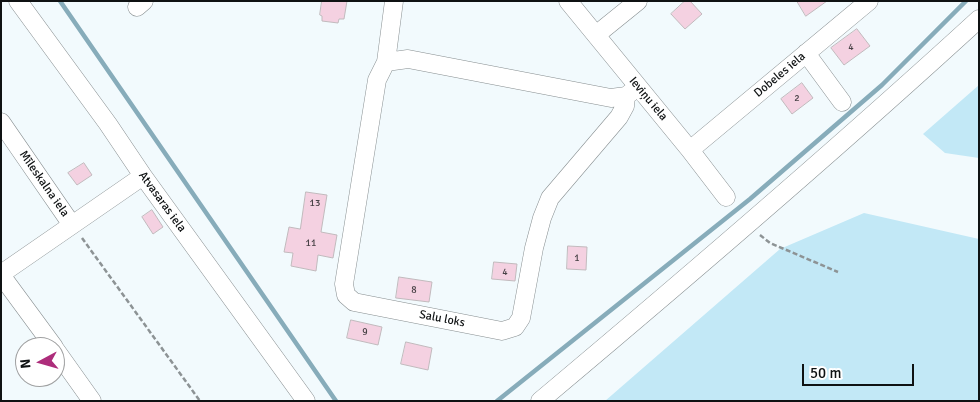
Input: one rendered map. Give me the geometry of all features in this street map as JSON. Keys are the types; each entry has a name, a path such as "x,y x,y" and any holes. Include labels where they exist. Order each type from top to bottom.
{"street":[{"name":"Atvasaras iela","path":"18,1 306,401"},
{"name":"Salu loks","path":"394,1 386,62 377,80 344,284 346,295 354,302 502,330 515,327 521,318 534,248 542,218 550,198 620,117 632,91"},
{"name":"Ieviņu iela","path":"568,1 596,35 632,91 690,150 726,197"},
{"path":"596,35 638,1"},
{"name":"Dobeles iela","path":"690,150 869,1"},
{"path":"540,401 848,137 979,19"},
{"path":"806,53 842,102"},
{"path":"386,62 408,59 611,98 632,91"},
{"name":"Mīleskalna iela","path":"1,122 72,225 143,176"},
{"path":"46,337 1,274 72,225"},
{"path":"65,363 92,401"}],"path":[{"path":"746,224 770,243 838,272"},
{"path":"72,225 200,401"}],"shaded area":[{"path":"979,85 979,158 945,153 923,134"},
{"path":"864,213 979,239 979,401 605,401 780,249"}],"building":[{"path":"322,1 347,1 344,19 339,19 338,23 322,21 322,16 320,15"},
{"path":"685,1 690,1 702,14 685,29 671,14"},
{"path":"797,1 827,1 806,16"},
{"path":"857,29 870,46 844,65 831,48"},
{"path":"802,83 813,98 792,114 781,99"},
{"path":"84,163 92,175 77,185 68,173"},
{"path":"306,192 327,195 321,232 337,235 333,258 318,255 316,271 291,266 293,253 284,252 289,227 300,229"},
{"path":"152,210 163,227 153,234 142,217"},
{"path":"568,246 587,247 586,270 567,269"},
{"path":"494,262 517,264 515,281 492,279"},
{"path":"399,277 432,282 429,302 396,298"},
{"path":"351,320 382,327 378,345 347,338"},
{"path":"406,342 432,348 428,370 401,364"}],"waterway":[{"path":"60,1 336,401"},
{"path":"497,401 750,199 882,85 966,1"}]}
